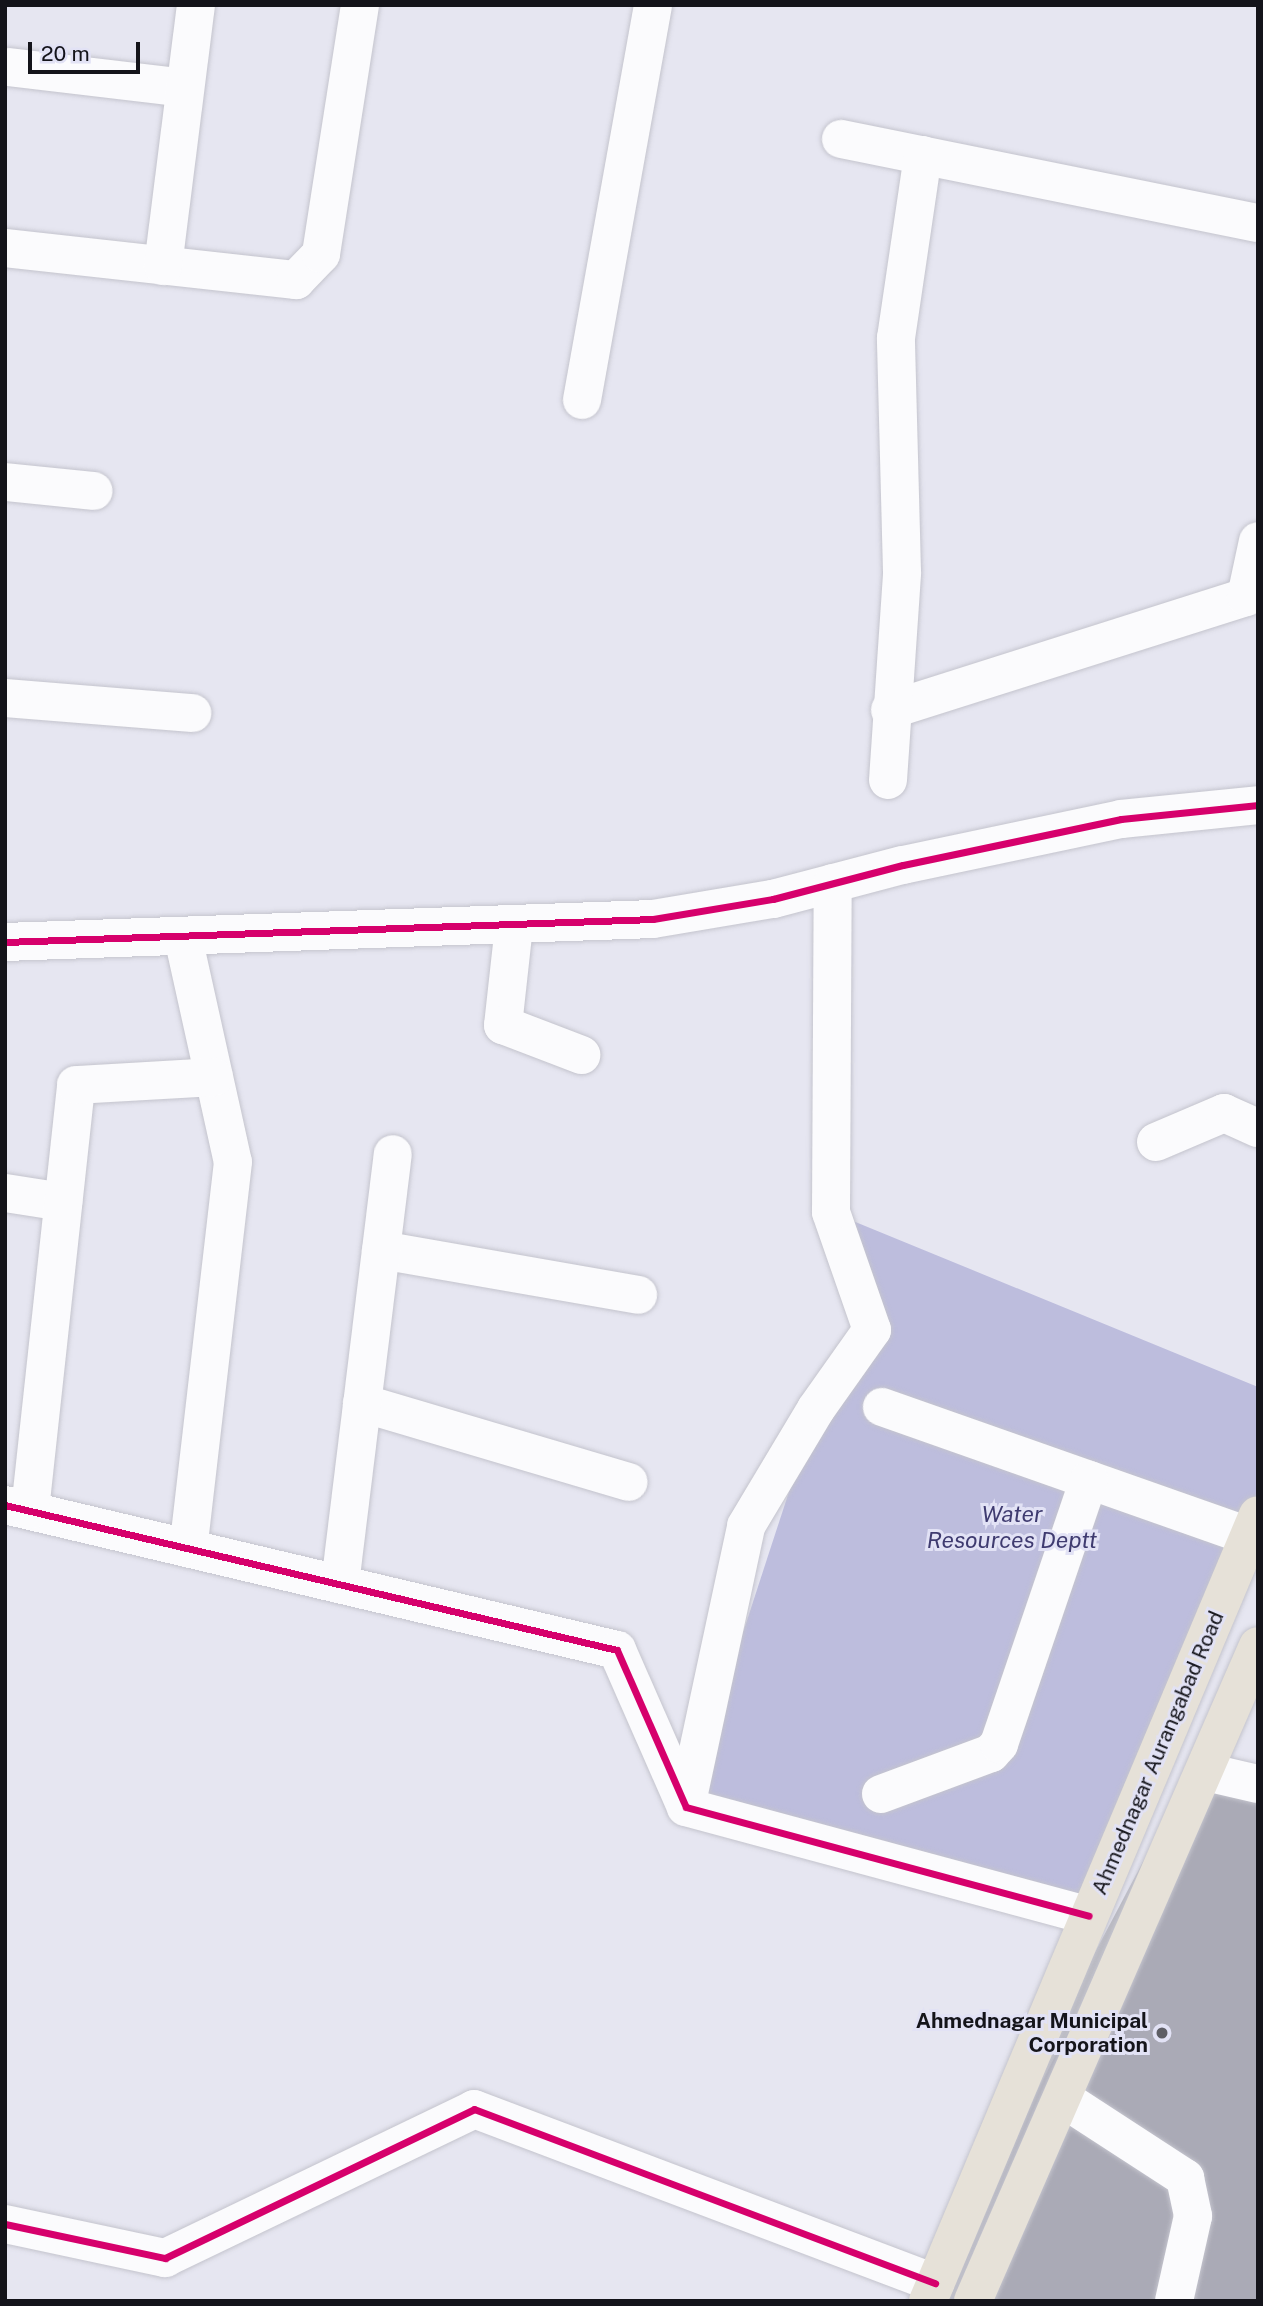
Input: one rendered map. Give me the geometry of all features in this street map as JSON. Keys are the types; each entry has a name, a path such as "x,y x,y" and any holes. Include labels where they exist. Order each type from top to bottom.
{"highway":[{"name":"Ahmednagar Aurangabad Road","path":"931,2292 1253,1526"},
{"path":"973,2301 1206,1772 1258,1646"}],"street":[{"path":"163,267 197,5"},
{"path":"5,248 296,280 309,271 321,254 360,5"},
{"path":"582,400 653,5"},
{"path":"9,67 186,88"},
{"path":"841,139 1258,223"},
{"path":"888,780 890,710 902,572 896,338 922,155"},
{"path":"5,482 94,491"},
{"path":"890,710 1246,597 1258,541"},
{"path":"5,698 192,713"},
{"path":"5,942 653,919 773,899 833,883 1121,819 1258,805"},
{"path":"686,1807 746,1526 816,1409 872,1331 831,1212 833,883"},
{"path":"514,926 503,1025 581,1055"},
{"path":"183,937 233,1162 188,1548"},
{"path":"214,1077 76,1085 63,1202 18,1508 617,1650 686,1807"},
{"path":"1156,1142 1224,1113 1258,1128"},
{"path":"340,1584 393,1154"},
{"path":"5,1193 63,1202"},
{"path":"381,1250 638,1295"},
{"path":"362,1403 629,1482"},
{"path":"882,1407 1089,1480 1253,1526"},
{"path":"881,1794 991,1753 999,1744 1089,1480"},
{"path":"1206,1772 1258,1784"},
{"path":"686,1807 1089,1916"},
{"path":"1062,2098 1185,2178 1193,2216 1174,2301"},
{"path":"5,2224 165,2258 474,2109 931,2292"}],"water":[{"name":"Water Resources Deptt","path":"831,1212 1258,1387 1258,1515 1089,1916 686,1807 816,1409 872,1330"}],"building":[{"name":"Ahmednagar Municipal Corporation","path":"1206,1772 1258,1784 1258,2301 932,2301 935,2283"}],"cycle path":[{"path":"5,942 653,919 773,899 903,865 1121,819 1258,805"},
{"path":"5,1505 617,1650 686,1807 1089,1916"},
{"path":"5,2224 165,2258 474,2109 935,2283"}],"place":[{"name":"Ahmednagar Municipal Corporation","path":"1162,2033"}]}
